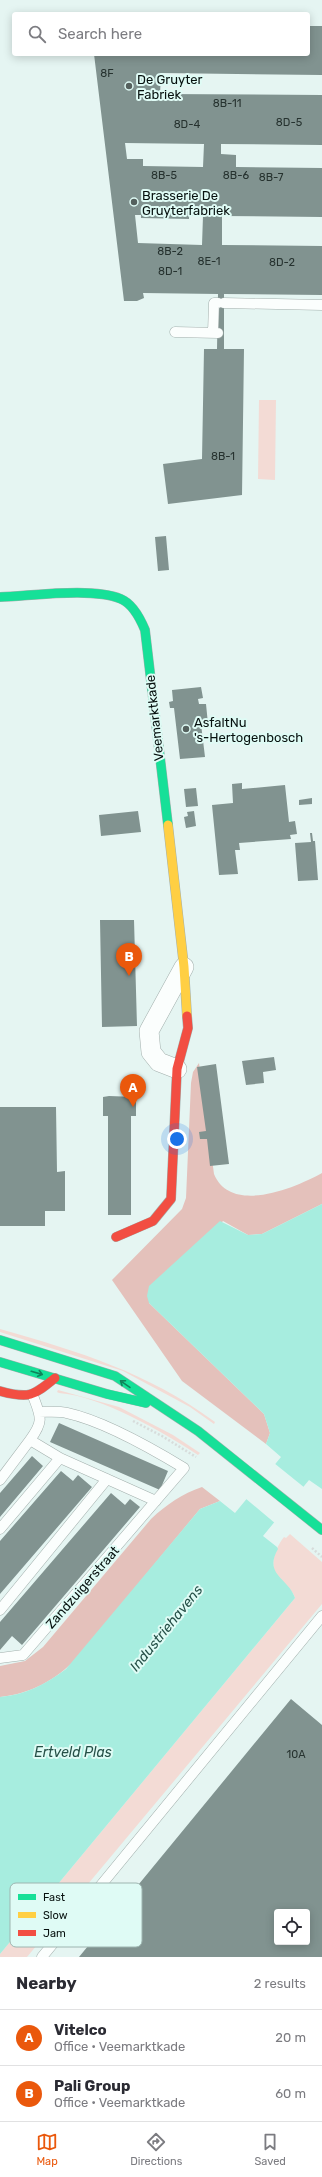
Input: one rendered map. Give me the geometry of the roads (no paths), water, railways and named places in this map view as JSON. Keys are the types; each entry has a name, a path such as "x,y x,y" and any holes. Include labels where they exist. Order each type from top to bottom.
{"street":[{"name":"Veemarktkade","path":"0,597 103,595 121,599 142,620 145,630 184,967 188,1028 177,1069 171,1198 153,1221 116,1237"},
{"path":"177,1069 159,1062 151,1052 149,1031 184,967"},
{"path":"0,1340 115,1376 157,1406 198,1431 259,1478 322,1530"},
{"path":"0,1362 107,1394 157,1406"},
{"path":"0,1391 24,1398 33,1396 55,1378"}],"lane":[{"path":"175,332 215,333 214,303 322,305"},
{"path":"0,1480 40,1427 40,1412 33,1396"},
{"name":"Zandzuigerstraat","path":"0,1658 24,1655 184,1468 159,1453 98,1424 67,1413 40,1412"},
{"path":"30,1440 60,1458 156,1501"},
{"path":"0,1529 60,1458"},
{"path":"0,1610 107,1479"},
{"path":"103,1883 322,1616"},
{"path":"42,1957 50,1947"}],"water":[{"name":"Ertveld Plas","path":"322,1204 322,1489 309,1480 263,1536 277,1547 278,1549 273,1565 275,1571 292,1591 295,1598 59,1883 10,1883 10,1942 0,1954 0,1697 18,1694 35,1688 66,1669 200,1509 220,1501 235,1513 281,1457 266,1444 270,1433 264,1414 149,1303 147,1296 149,1286 220,1221 248,1235 262,1234"}],"place":[{"name":"De Gruyter Fabriek","path":"129,86"},
{"name":"Brasserie De Gruyterfabriek","path":"134,202"},
{"name":"AsfaltNu 's-Hertogenbosch","path":"186,729"},
{"name":"Pali Group","path":"129,976"},
{"name":"Vitelco","path":"133,1107"}],"water label":[{"name":"Industriehavens","path":"166,1628"}]}
